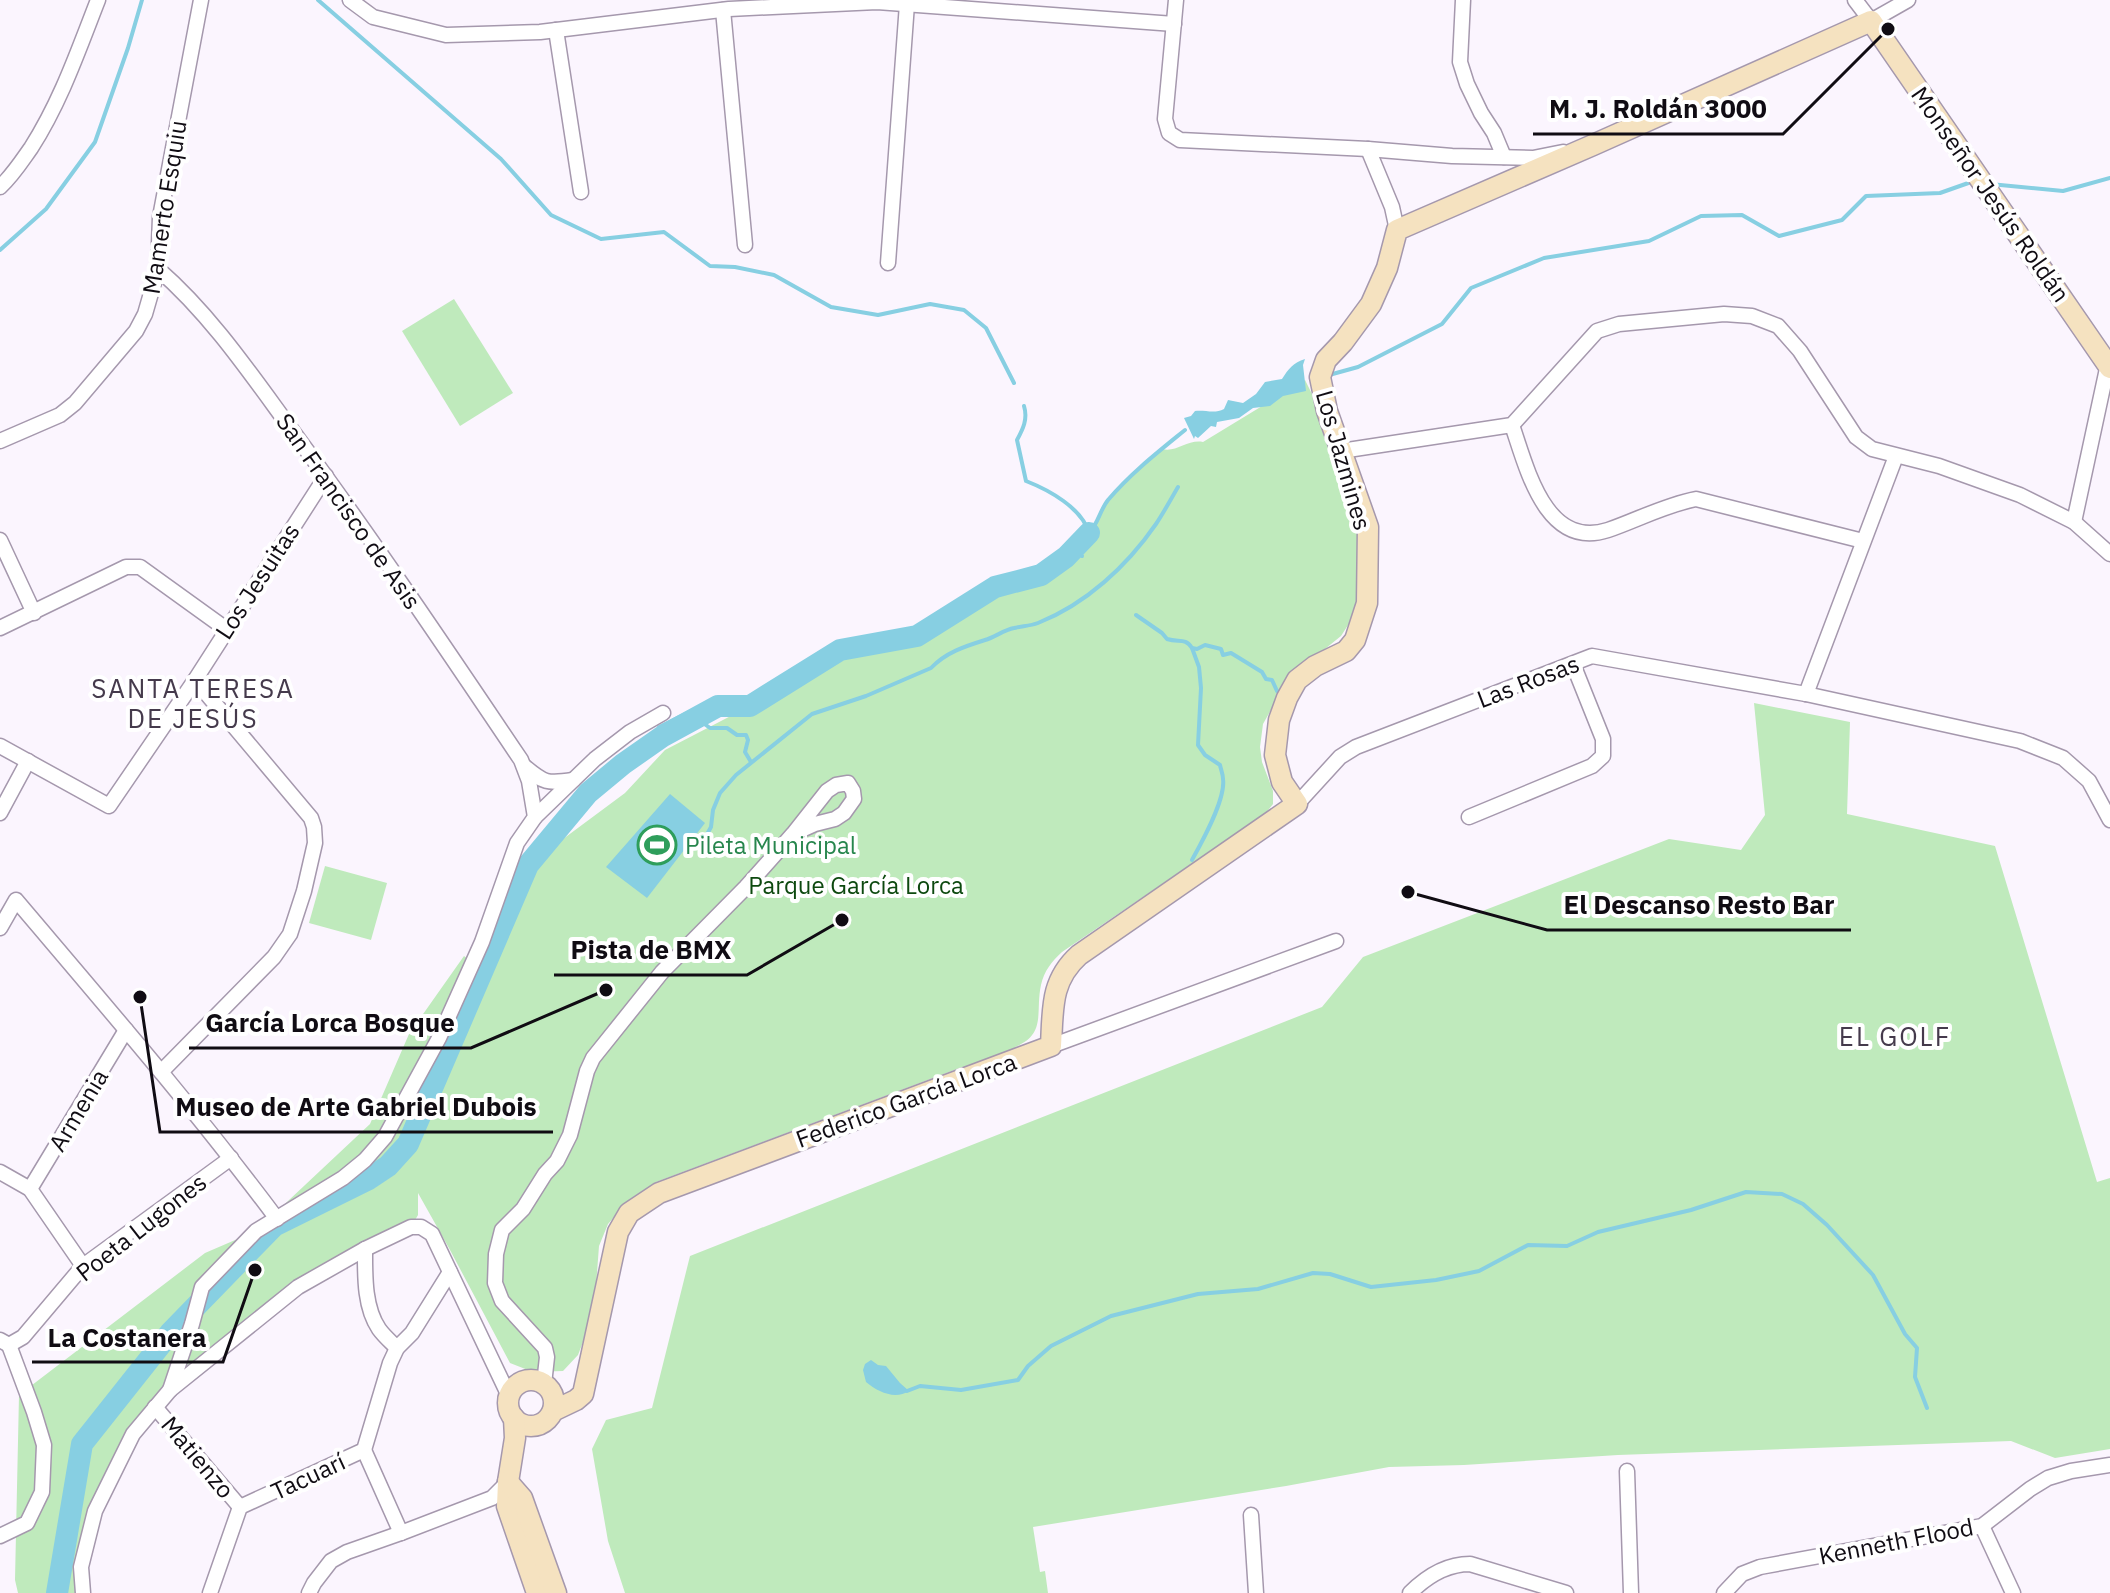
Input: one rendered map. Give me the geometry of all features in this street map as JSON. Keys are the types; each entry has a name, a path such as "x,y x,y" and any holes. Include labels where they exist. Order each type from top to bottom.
{"street":[{"path":"0,187 13,175 49,119 71,72 98,0"},
{"name":"Mamerto Esquiu","path":"0,441 60,415 75,403 136,331 145,314 158,269 160,217 201,0"},
{"path":"350,0 373,17 446,35 556,30 723,10 877,2 1174,24"},
{"path":"1176,0 1165,119 1169,133 1180,140 1533,158 1593,145"},
{"path":"1463,0 1460,62 1467,84 1504,157"},
{"path":"1855,0 1871,21"},
{"path":"1368,149 1392,207 1397,230 1871,21 1908,0"},
{"path":"888,263 907,4"},
{"path":"723,10 745,245"},
{"name":"Monseñor Jesús Roldán","path":"1871,21 2109,366"},
{"path":"556,30 581,192"},
{"name":"Los Jazmines","path":"1297,804 1282,782 1275,755 1279,720 1297,680 1315,666 1346,651 1355,640 1367,603 1368,527 1327,411 1321,370 1371,304 1387,268 1397,230"},
{"name":"San Francisco de Asis","path":"158,269 182,290 224,338 419,609 523,765 535,817"},
{"path":"1341,451 1512,425 1597,331 1619,324 1724,314 1752,316 1778,326 1800,351 1856,437 1872,449 1939,466 2020,495 2074,522 2110,554"},
{"path":"2074,522 2109,366"},
{"path":"1512,425 1541,499 1553,518 1586,535 1696,499 1863,541"},
{"path":"1806,694 1896,456"},
{"name":"Los Jesuitas","path":"28,761 109,806 195,680 326,476"},
{"path":"0,540 34,613"},
{"path":"0,628 126,567 140,567 226,629"},
{"name":"Las Rosas","path":"1051,1046 1053,996 1067,966 1297,804 1340,757 1356,747 1592,656 1806,694 2020,741 2063,758 2089,781 2110,820"},
{"path":"1469,817 1592,766 1603,756 1603,739 1573,664"},
{"path":"161,1072 286,942 297,914 315,843 311,818 195,680"},
{"path":"170,1390 202,1287 256,1231 343,1178 365,1160 385,1137 439,1038 482,942 517,843 535,817 595,759 630,732 663,713"},
{"path":"0,746 28,761 0,813"},
{"name":"San Francisco de Asis","path":"523,765 545,782 574,780"},
{"path":"553,1411 554,1403 546,1387 545,1348 502,1301 495,1283 496,1254 502,1230 523,1209 557,1161 570,1135 593,1058 662,972 746,887 827,791 836,785 848,783 854,799 844,813 793,834"},
{"path":"0,928 16,900 161,1072 277,1219"},
{"name":"Federico García Lorca","path":"508,1482 535,1426 545,1422 553,1411 583,1394 618,1232 629,1213 644,1201 1336,941"},
{"name":"Armenia","path":"30,1189 126,1030"},
{"name":"Poeta Lugones","path":"4,1343 23,1337 83,1266 231,1158"},
{"path":"0,1172 30,1189 83,1266"},
{"path":"83,1593 81,1567 95,1511 133,1434 170,1390 298,1287 411,1227 421,1227 432,1234 509,1396 509,1410 522,1425 535,1426"},
{"path":"365,1249 370,1311 380,1330 397,1348"},
{"name":"Tacuarí","path":"210,1593 240,1507 364,1450 397,1348 412,1333 450,1272"},
{"path":"0,1536 27,1523 42,1492 44,1445 34,1412 4,1343"},
{"path":"509,1396 523,1382 537,1381 546,1387 567,1390 578,1383 590,1365"},
{"name":"Matienzo","path":"155,1407 240,1507"},
{"path":"514,1418 514,1449 507,1506 537,1593"},
{"path":"364,1450 401,1533"},
{"name":"Kenneth Flood","path":"1724,1593 1742,1574 1760,1567 1982,1526 2048,1478 2110,1465"},
{"path":"1627,1471 1631,1593"},
{"path":"309,1593 331,1561 347,1552 492,1498 508,1482"},
{"path":"508,1482 522,1498 556,1593"},
{"path":"1251,1515 1256,1593"},
{"path":"1982,1526 2013,1593"},
{"path":"1410,1593 1457,1564 1470,1564 1566,1593"}],"green space":[{"path":"454,299 513,393 460,426 402,331"},
{"name":"Parque García Lorca","path":"1305,380 1362,530 1356,605 1350,622 1341,636 1289,678 1263,724 1260,747 1273,791 1273,804 1265,814 1058,955 1042,980 1038,1021 1032,1036 1015,1047 1014,1051 962,1071 957,1069 656,1182 630,1199 608,1224 599,1246 594,1313 578,1355 563,1371 533,1372 510,1363 418,1193 418,1215 411,1227 298,1287 140,1426 82,1534 84,1593 18,1593 15,1580 19,1395 205,1253 256,1231 370,1124 409,1034 464,956 482,970 480,995 528,865 625,793 665,750 750,706 840,650 917,636 995,587 1041,575 1066,557 1093,530 1104,504 1132,473 1162,449 1203,442"},
{"path":"1754,703 1850,722 1847,814 1995,846 2097,1182 2110,1178 2110,1449 2055,1458 2011,1441 1618,1455 1389,1467 1033,1527 1040,1572 1045,1571 1048,1593 625,1593 608,1541 592,1449 606,1420 652,1408 690,1256 1322,1007 1363,957 1669,839 1741,850 1765,815"},
{"path":"325,866 387,883 371,940 309,923"}],"water":[{"path":"1305,359 1306,391 1283,396 1270,406 1253,408 1239,418 1217,422 1216,427 1211,426 1194,439 1184,418 1195,411 1224,409 1228,400 1243,403 1256,394 1265,382 1282,379 1292,366"},
{"path":"715,697 720,714 666,743 657,726"},
{"name":"Pileta Municipal","path":"670,794 705,823 647,898 606,867"},
{"path":"871,1360 886,1366 909,1391 898,1395 887,1394 866,1382 863,1370"}],"waterway":[{"path":"0,250 46,209 95,142 142,0"},
{"path":"318,0 501,159 551,215 601,239 664,232 710,266 735,267 774,275 831,307 878,315 930,304 964,310 986,328 1014,383"},
{"path":"1990,184 2063,191 2110,178"},
{"path":"1329,375 1358,367 1442,324 1471,288 1544,258 1649,241 1701,216 1742,215 1779,236 1842,220 1866,196 1940,193 1974,181"},
{"path":"1024,406 1025,420 1017,440 1026,481 1045,489 1072,508 1089,533"},
{"path":"1089,533 1105,504 1117,490 1185,430"},
{"path":"691,835 699,839 706,836 720,793 736,775 812,714 866,696 931,668 964,647 1010,629 1038,623 1089,594 1119,569 1145,540 1178,487"},
{"path":"57,1593 82,1444 170,1333 274,1226 367,1180 388,1166 408,1144 528,865 588,793 663,736 718,706 750,706 840,650 917,636 995,587 1041,575 1066,557 1089,533"},
{"path":"1066,557 1076,553 1082,556"},
{"path":"1136,615 1167,639 1184,641 1197,649 1205,645 1221,649 1223,655 1231,653 1262,672 1266,679 1272,680 1277,691"},
{"path":"1192,648 1199,667 1201,688 1198,745 1205,755 1220,765 1223,787 1217,809 1192,860"},
{"path":"699,720 710,728 727,728 737,735 746,735 745,752 751,762"},
{"path":"907,1391 920,1386 961,1390 1018,1380 1028,1366 1051,1346 1111,1316 1198,1294 1258,1289 1313,1273 1330,1274 1371,1287 1436,1280 1479,1271 1528,1245 1567,1246 1598,1232 1691,1210 1746,1192 1782,1194 1803,1204 1873,1275 1905,1334 1917,1348 1915,1377 1927,1408"}],"place":[{"name":"M. J. Roldán 3000","path":"1888,29"},
{"name":"Pileta Municipal","path":"657,845"},
{"name":"El Descanso Resto Bar","path":"1408,892"},
{"name":"Pista de BMX","path":"842,920"},
{"name":"García Lorca Bosque","path":"606,990"},
{"name":"Museo de Arte Gabriel Dubois","path":"140,997"},
{"name":"La Costanera","path":"255,1270"}],"district":[{"name":"SANTA TERESA DE JESÚS","path":"193,703"},
{"name":"EL GOLF","path":"1895,1036"}]}
